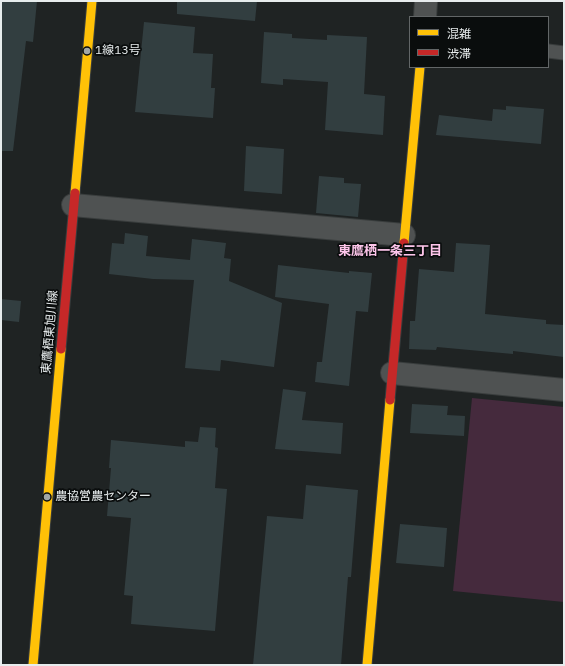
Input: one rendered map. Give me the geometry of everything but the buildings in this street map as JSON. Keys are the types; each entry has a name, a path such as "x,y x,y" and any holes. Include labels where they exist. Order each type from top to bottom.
{"main road":[{"name":"東鷹栖東旭川線","path":"33,665 92,1"},
{"path":"367,665 420,68"}],"street":[{"path":"425,16 426,1"},
{"path":"73,205 404,236"},
{"path":"392,373 564,390"}],"lane":[{"path":"549,51 564,52"}],"shaded area":[{"path":"472,398 564,407 564,602 453,591"}],"traffic: slow":[{"path":"75,193 92,1"},
{"path":"404,243 420,68"},
{"path":"33,665 61,349"},
{"path":"367,665 390,400"}],"traffic: jam":[{"path":"61,349 75,193"},
{"path":"390,400 404,243"}],"place":[{"name":"1線13号","path":"87,51"},
{"name":"農協営農センター","path":"47,497"}],"district":[{"name":"東鷹栖一条三丁目","path":"390,251"}]}
